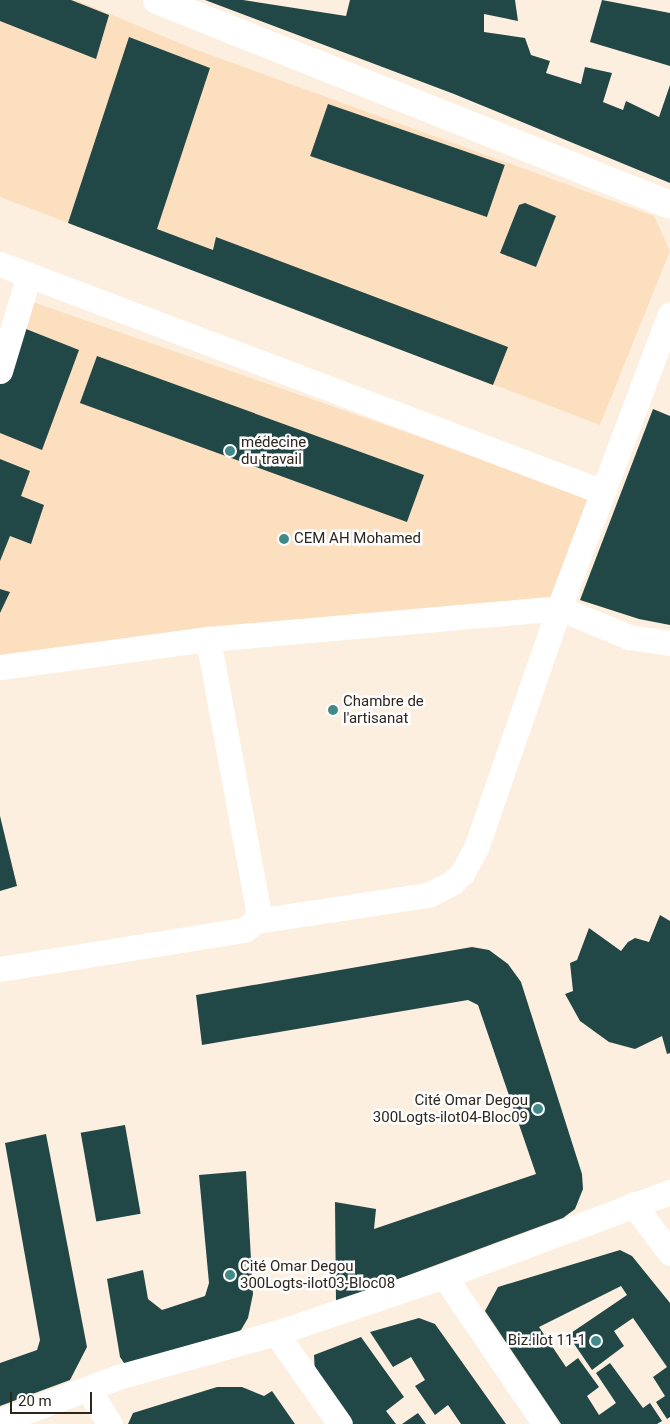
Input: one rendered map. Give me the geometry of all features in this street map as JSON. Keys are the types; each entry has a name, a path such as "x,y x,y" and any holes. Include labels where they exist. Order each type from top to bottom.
{"main road":[{"path":"157,0 670,205"}],"street":[{"path":"0,264 603,492"},
{"path":"0,370 29,275"},
{"path":"0,969 244,930 256,921 428,895 452,882 463,872 476,848 559,608 670,314"},
{"path":"0,667 208,639 559,608 629,637 670,643"},
{"path":"208,639 258,909 256,921"},
{"path":"0,1421 118,1377 276,1333 444,1276 633,1204 670,1192"},
{"path":"633,1204 670,1253"},
{"path":"444,1276 545,1424"},
{"path":"276,1333 340,1424"},
{"path":"88,1389 110,1424"}],"shaded area":[{"path":"0,0 76,0 194,49 654,216 670,251 600,425 0,197"},
{"name":"CEM AH Mohamed","path":"33,302 592,497 554,601 0,658 0,405"}],"building":[{"path":"0,0 71,0 109,15 96,59 0,21"},
{"path":"205,0 243,0 346,16 350,0 515,0 518,21 484,14 484,32 525,38 531,55 550,61 546,73 581,84 585,67 612,73 603,102 623,110 626,101 659,117 670,85 670,183 454,94"},
{"path":"602,0 670,13 670,66 590,42"},
{"path":"129,37 210,68 157,229 213,250 216,237 508,347 493,385 68,223"},
{"path":"328,104 505,165 487,217 310,156"},
{"path":"525,203 556,216 536,267 500,253 519,205"},
{"path":"21,327 79,350 42,450 0,433 0,382"},
{"path":"97,356 424,475 407,522 80,403"},
{"path":"653,409 670,416 670,625 639,619 580,600"},
{"path":"0,459 30,471 21,496 44,505 31,544 10,536 0,561"},
{"path":"0,589 10,592 0,613"},
{"path":"0,816 17,886 0,891"},
{"path":"660,915 670,921 670,1053 667,1054 662,1036 635,1049 609,1042 580,1021 565,994 573,991 570,963 577,960 589,928 621,951 628,942 635,938 649,942"},
{"name":"Cité Omar Degou 300Logts-ilot04-Bloc09","path":"472,947 489,950 508,964 521,982 582,1174 583,1189 575,1209 563,1218 336,1302 335,1202 376,1209 374,1229 536,1174 478,1005 468,1000 202,1045 196,995"},
{"path":"125,1125 141,1214 96,1221 81,1133"},
{"path":"46,1134 87,1347 70,1380 0,1406 0,1363 37,1350 40,1340 5,1143"},
{"name":"Cité Omar Degou 300Logts-ilot03-Bloc08","path":"246,1171 253,1294 248,1318 241,1330 223,1340 126,1366 120,1357 107,1279 143,1270 148,1299 162,1310 205,1296 209,1283 199,1175"},
{"name":"Biz.ilot 11-1","path":"620,1250 632,1256 670,1303 670,1417 667,1419 656,1402 665,1396 653,1377 667,1367 633,1318 614,1331 624,1346 592,1370 568,1335 627,1295 621,1286 539,1327 566,1367 578,1358 599,1387 587,1396 599,1415 616,1403 596,1373 610,1363 643,1408 650,1403 662,1421 657,1424 561,1424 485,1311 498,1287"},
{"path":"419,1318 435,1324 506,1424 461,1424 448,1405 435,1415 415,1386 425,1380 411,1357 393,1367 370,1332"},
{"path":"361,1337 404,1397 386,1411 396,1424 351,1424 315,1375 314,1355"},
{"path":"217,1387 242,1387 264,1396 272,1391 295,1424 128,1424 133,1413"},
{"path":"418,1413 426,1424 402,1424"}],"place":[{"name":"médecine du travail","path":"230,451"},
{"name":"CEM AH Mohamed","path":"284,539"},
{"name":"Chambre de l'artisanat","path":"333,710"},
{"name":"Cité Omar Degou 300Logts-ilot04-Bloc09","path":"538,1109"},
{"name":"Cité Omar Degou 300Logts-ilot03-Bloc08","path":"230,1275"},
{"name":"Biz.ilot 11-1","path":"596,1341"}]}
